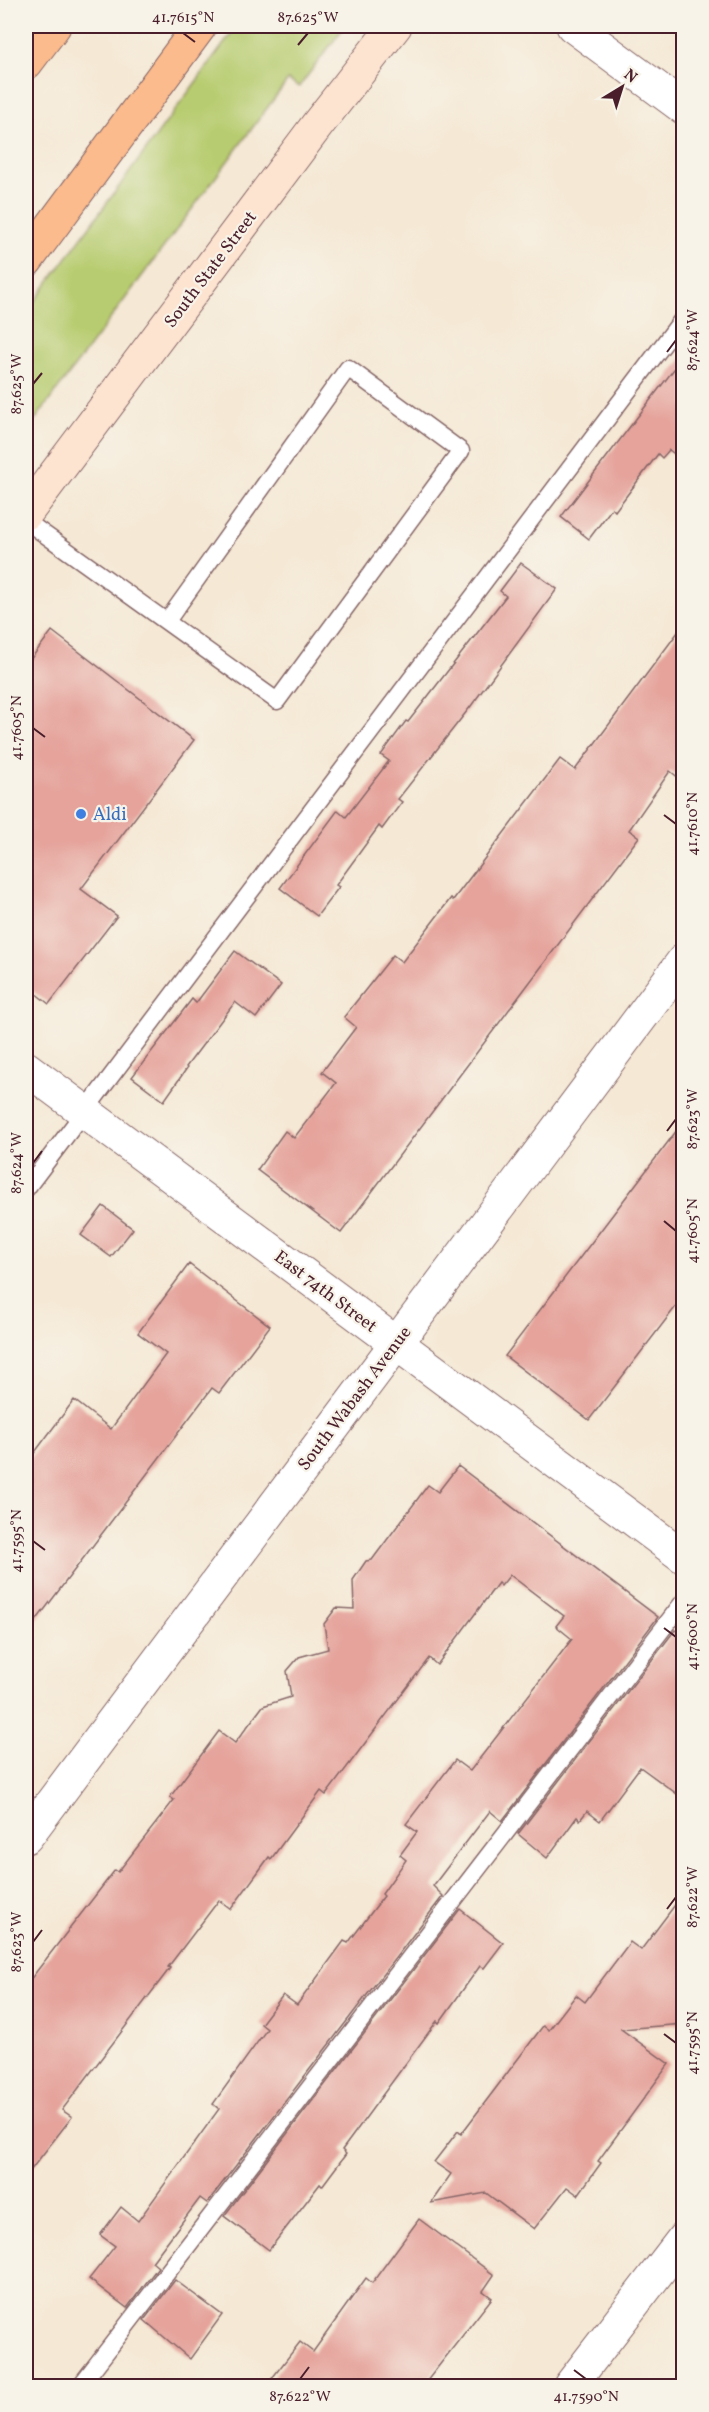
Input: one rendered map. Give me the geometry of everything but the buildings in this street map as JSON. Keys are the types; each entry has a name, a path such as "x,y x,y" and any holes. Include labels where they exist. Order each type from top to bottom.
{"highway":[{"path":"26,63 54,26"},
{"path":"26,261 200,26"}],"main road":[{"name":"South State Street","path":"26,513 318,124 396,26"}],"street":[{"path":"573,26 684,108"},
{"name":"South Wabash Avenue","path":"26,1837 684,960"},
{"name":"East 74th Street","path":"26,1068 684,1557"},
{"path":"570,2386 684,2238"}],"lane":[{"path":"26,1189 684,317"},
{"path":"26,520 277,701 461,451 348,368 167,621"},
{"path":"81,2386 684,1601"}],"green space":[{"path":"237,26 345,26 299,87 288,80 26,432 26,313"}],"place":[{"name":"Aldi","path":"81,814"}]}
